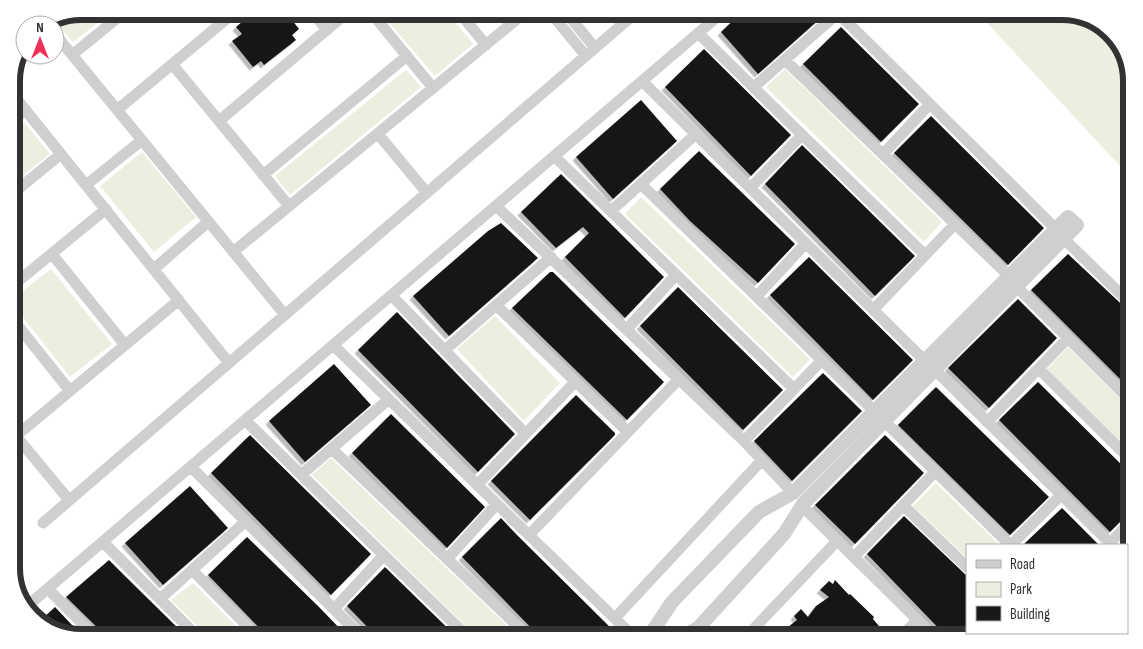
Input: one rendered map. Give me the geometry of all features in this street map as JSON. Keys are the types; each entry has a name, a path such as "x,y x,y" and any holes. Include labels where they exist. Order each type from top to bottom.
{"street":[{"path":"72,55 115,20"},
{"path":"117,110 172,64 218,20"},
{"path":"318,20 326,30"},
{"path":"219,121 338,20"},
{"path":"377,20 433,88"},
{"path":"465,20 486,45"},
{"path":"233,252 516,20"},
{"path":"556,20 586,56"},
{"path":"573,20 596,48"},
{"path":"43,523 628,20"},
{"path":"31,603 713,20"},
{"path":"754,87 828,20"},
{"path":"845,20 1123,296"},
{"path":"698,33 925,255"},
{"path":"65,46 284,315"},
{"path":"263,174 406,56"},
{"path":"785,60 955,224 1123,393"},
{"path":"172,64 289,206"},
{"path":"642,81 1111,544 1123,530"},
{"path":"20,103 229,363"},
{"path":"883,154 930,104"},
{"path":"20,115 26,110"},
{"path":"378,134 427,193"},
{"path":"611,211 696,134"},
{"path":"750,188 802,135"},
{"path":"86,185 142,140"},
{"path":"20,188 61,154"},
{"path":"554,156 794,389"},
{"path":"641,184 1009,544"},
{"path":"496,206 744,441 793,493"},
{"path":"20,280 106,209"},
{"path":"154,269 208,222"},
{"path":"873,310 955,224"},
{"path":"696,629 784,534 802,506 879,417 1060,233"},
{"path":"756,296 806,243"},
{"path":"52,254 125,346"},
{"path":"445,350 551,257"},
{"path":"627,329 676,275"},
{"path":"391,295 526,434"},
{"path":"20,428 70,391 179,300"},
{"path":"496,305 628,432"},
{"path":"20,327 70,391"},
{"path":"987,422 1068,338"},
{"path":"333,345 626,629"},
{"path":"744,441 822,360"},
{"path":"1039,369 1123,452"},
{"path":"529,535 679,379"},
{"path":"477,485 576,382"},
{"path":"301,475 389,399"},
{"path":"654,629 672,602 759,512 793,493 879,417"},
{"path":"245,420 460,629"},
{"path":"20,440 69,500"},
{"path":"332,449 521,629"},
{"path":"615,618 762,460"},
{"path":"191,467 354,629"},
{"path":"854,557 935,472"},
{"path":"1011,544 1061,495"},
{"path":"447,559 497,504"},
{"path":"903,505 966,566"},
{"path":"802,506 926,629"},
{"path":"160,599 246,521"},
{"path":"753,629 837,540"},
{"path":"103,542 190,629"},
{"path":"334,609 384,555"},
{"path":"192,570 250,629"},
{"path":"48,589 88,629"},
{"path":"908,629 917,620"}],"green space":[{"path":"101,20 73,42 65,33 65,22 69,21"},
{"path":"387,20 453,20 473,44 435,76"},
{"path":"984,20 1062,20 1078,22 1093,28 1105,38 1115,50 1122,69 1123,169"},
{"path":"785,69 942,222 924,242 766,87"},
{"path":"406,70 421,87 290,195 275,176"},
{"path":"24,122 50,154 20,178 20,125"},
{"path":"142,152 196,217 154,252 100,186"},
{"path":"641,197 810,359 793,377 625,214"},
{"path":"51,269 112,344 70,377 20,313 20,293"},
{"path":"495,316 560,383 524,421 457,349"},
{"path":"1068,347 1123,401 1123,444 1047,369"},
{"path":"331,458 511,629 469,629 312,475"},
{"path":"936,483 999,544 966,544 966,557 913,506"},
{"path":"193,583 239,629 201,629 171,600"}],"building":[{"path":"244,20 292,20 299,29 292,35 296,40 264,65 261,61 253,67 232,41 242,34 236,27"},
{"path":"734,20 819,20 758,74 721,32"},
{"path":"841,27 919,104 881,142 803,64"},
{"path":"704,49 791,135 751,176 665,87"},
{"path":"641,100 677,141 613,199 576,157"},
{"path":"931,116 1044,228 1008,265 894,153"},
{"path":"802,145 915,256 875,296 765,184"},
{"path":"699,151 795,244 758,283 690,221 660,189"},
{"path":"561,174 664,277 625,318 565,257 589,233 583,227 556,248 521,212"},
{"path":"501,223 538,258 449,336 413,296 488,231"},
{"path":"1068,254 1123,306 1123,382 1031,290"},
{"path":"809,257 913,360 873,400 770,295"},
{"path":"550,272 553,272 664,382 627,420 512,308"},
{"path":"678,287 783,390 743,430 640,326"},
{"path":"1018,299 1057,338 989,408 948,368"},
{"path":"397,312 515,434 478,472 358,350"},
{"path":"334,364 371,405 305,462 269,421"},
{"path":"823,373 862,411 792,481 754,441"},
{"path":"1038,382 1123,466 1123,519 1110,532 999,420"},
{"path":"936,387 1049,497 1010,535 898,425"},
{"path":"576,395 615,435 530,520 491,481"},
{"path":"391,414 485,507 447,548 352,453"},
{"path":"250,435 371,554 331,595 211,473"},
{"path":"885,435 924,473 855,544 815,505"},
{"path":"190,486 228,528 163,585 125,543"},
{"path":"1062,508 1098,544 1024,544"},
{"path":"904,516 966,575 966,629 939,629 867,554"},
{"path":"501,518 612,629 532,629 462,557"},
{"path":"247,537 340,629 260,629 208,575"},
{"path":"109,560 179,629 99,629 66,597"},
{"path":"385,567 449,629 369,629 347,606"},
{"path":"835,580 874,617 873,619 881,629 790,629 788,627 797,620 794,616 801,609 808,617 816,606 829,597 820,590 829,581 833,584"},
{"path":"55,607 76,628 65,627 50,621 45,617"}]}
